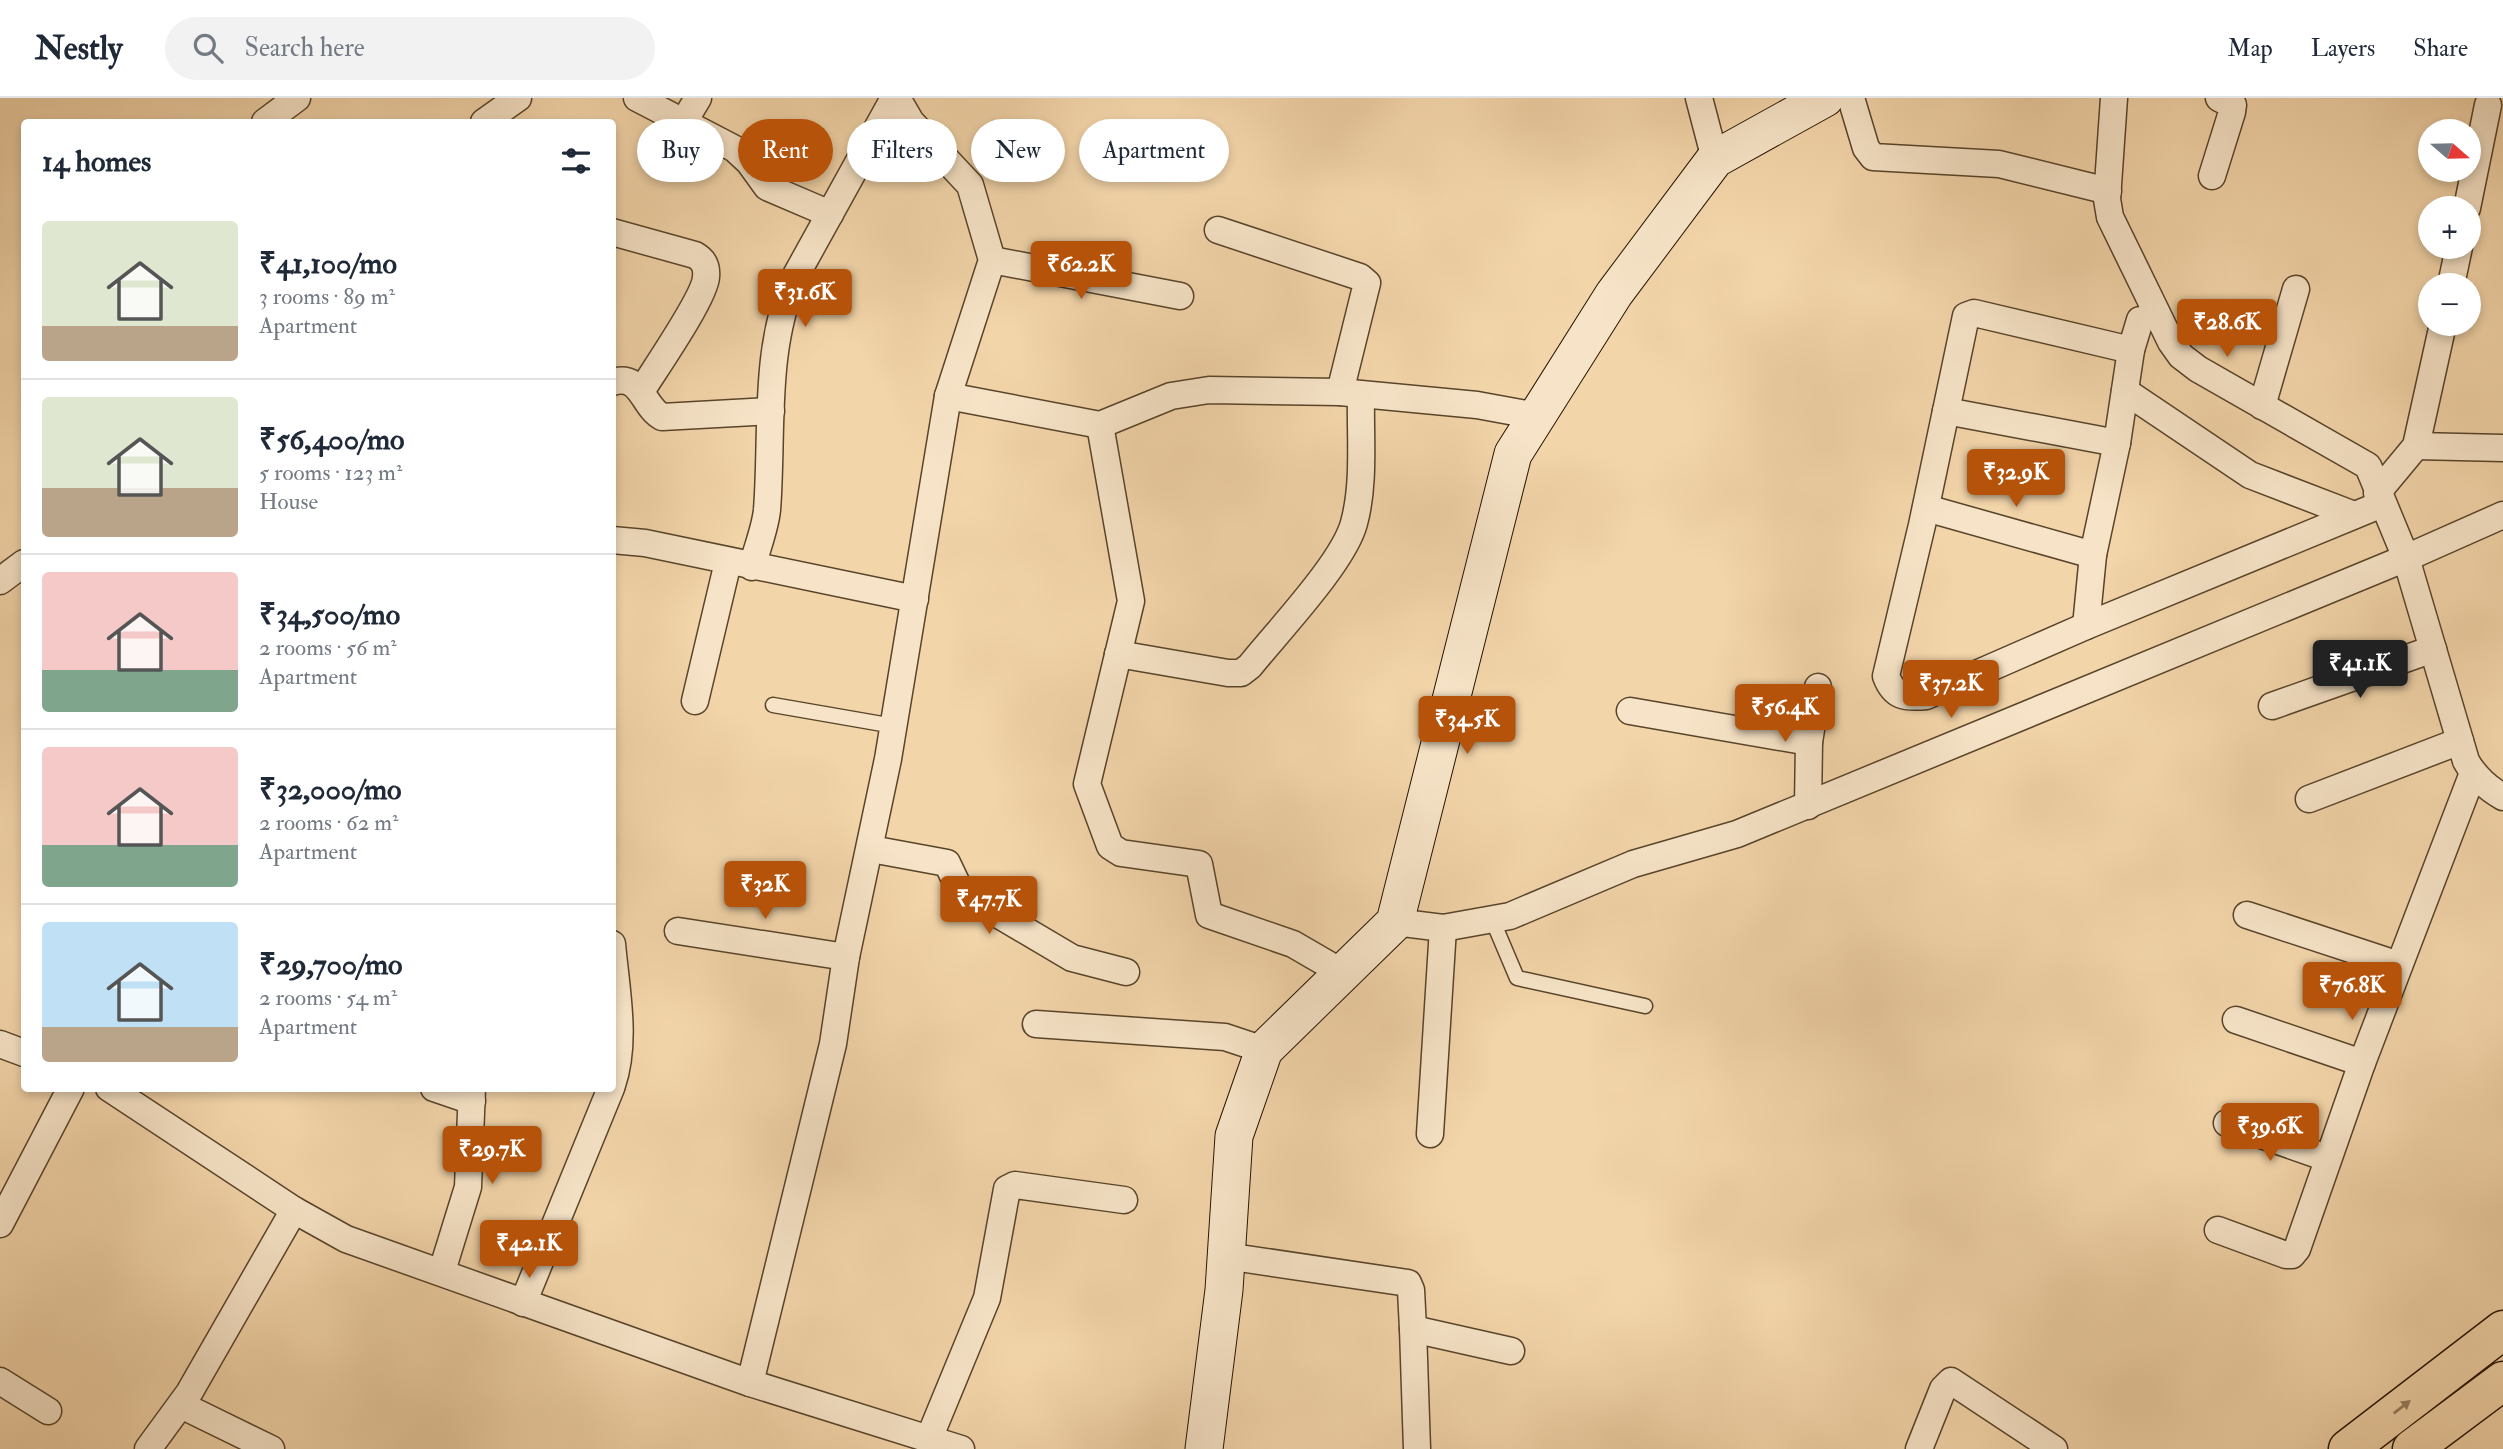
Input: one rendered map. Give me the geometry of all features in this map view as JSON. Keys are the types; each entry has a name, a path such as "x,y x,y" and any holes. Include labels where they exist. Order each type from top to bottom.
{"highway":[{"path":"2348,1449 2503,1330"},
{"path":"2412,1449 2503,1381"}],"street":[{"path":"269,119 297,98"},
{"path":"488,119 518,98"},
{"path":"637,98 676,119"},
{"path":"685,119 698,98"},
{"path":"695,701 740,564 766,511 773,364 787,299 795,277 895,98 911,122 970,185 992,260 948,396 894,726 871,849 846,957 833,1044 750,1382"},
{"path":"1699,98 1714,159"},
{"path":"1204,1449 1226,1255 1234,1136 1264,1050 1395,922 1513,454 1614,294 1714,159 1825,98"},
{"path":"1851,98 1866,148 1873,157 1999,164 2108,191"},
{"path":"2114,98 2108,191 2110,217 2171,342 2181,356 2198,369 2368,466 2406,558 2460,741 2473,773 2503,797"},
{"path":"2211,176 2233,105 2219,98"},
{"path":"2469,196 2488,105"},
{"path":"724,144 735,149 749,162 767,187 830,214"},
{"path":"1118,654 1241,673 1250,666 1341,552 1353,526 1359,502 1351,393 1367,283 1360,276 1218,230"},
{"path":"616,233 695,255 702,259 706,267 704,289 642,390"},
{"path":"992,260 1180,296"},
{"path":"2262,406 2296,289"},
{"path":"2131,350 1974,313 1966,316 1926,508 1886,676 1890,687 1898,695 1926,696 2086,626 2354,515 2380,498 2416,446 2440,336"},
{"path":"2086,626 2093,555 2116,443 2131,350 2140,320"},
{"path":"616,381 623,380 642,390 649,407 662,417 771,411"},
{"path":"948,396 1100,425 1171,396 1209,390 1351,393 1476,405 1537,416"},
{"path":"2125,391 2250,475 2354,515"},
{"path":"1946,411 2116,443"},
{"path":"1100,425 1131,593 1087,784 1110,846 1121,853 1199,864 1209,915 1293,944 1343,974"},
{"path":"2416,446 2503,448"},
{"path":"1926,508 2093,555"},
{"path":"1395,922 1443,928 1510,916 1633,864 1737,834 2406,558 2503,515"},
{"path":"616,540 645,543 915,599"},
{"path":"0,581 21,565"},
{"path":"2272,706 2433,649"},
{"path":"1808,806 1809,742 1818,687"},
{"path":"1630,711 1809,742"},
{"path":"2309,799 2460,741"},
{"path":"2218,1230 2292,1255 2297,1249 2362,1063 2473,773"},
{"path":"871,849 947,863 957,884 967,896 1072,958 1126,972"},
{"path":"2247,915 2399,965"},
{"path":"1430,1134 1443,928"},
{"path":"678,932 846,957"},
{"path":"616,1001 619,1043 616,1062"},
{"path":"2236,1020 2362,1063"},
{"path":"1036,1024 1225,1037 1264,1050"},
{"path":"0,1044 21,1052"},
{"path":"0,1224 69,1092"},
{"path":"115,1092 294,1210 346,1239 442,1270 523,1303 750,1382 928,1441 961,1449"},
{"path":"523,1303 610,1092"},
{"path":"442,1270 468,1187 472,1095"},
{"path":"2227,1123 2328,1158"},
{"path":"928,1441 987,1298 1007,1189 1015,1185 1124,1200"},
{"path":"148,1449 181,1405 294,1210"},
{"path":"1226,1255 1408,1283 1411,1290 1417,1449"},
{"path":"1413,1329 1511,1351"},
{"path":"0,1381 48,1411"},
{"path":"1919,1449 1943,1389 1951,1381 2054,1449"},
{"path":"181,1405 271,1449"}],"lane":[{"path":"773,705 894,726"},
{"path":"1492,919 1517,978 1645,1006"}]}
